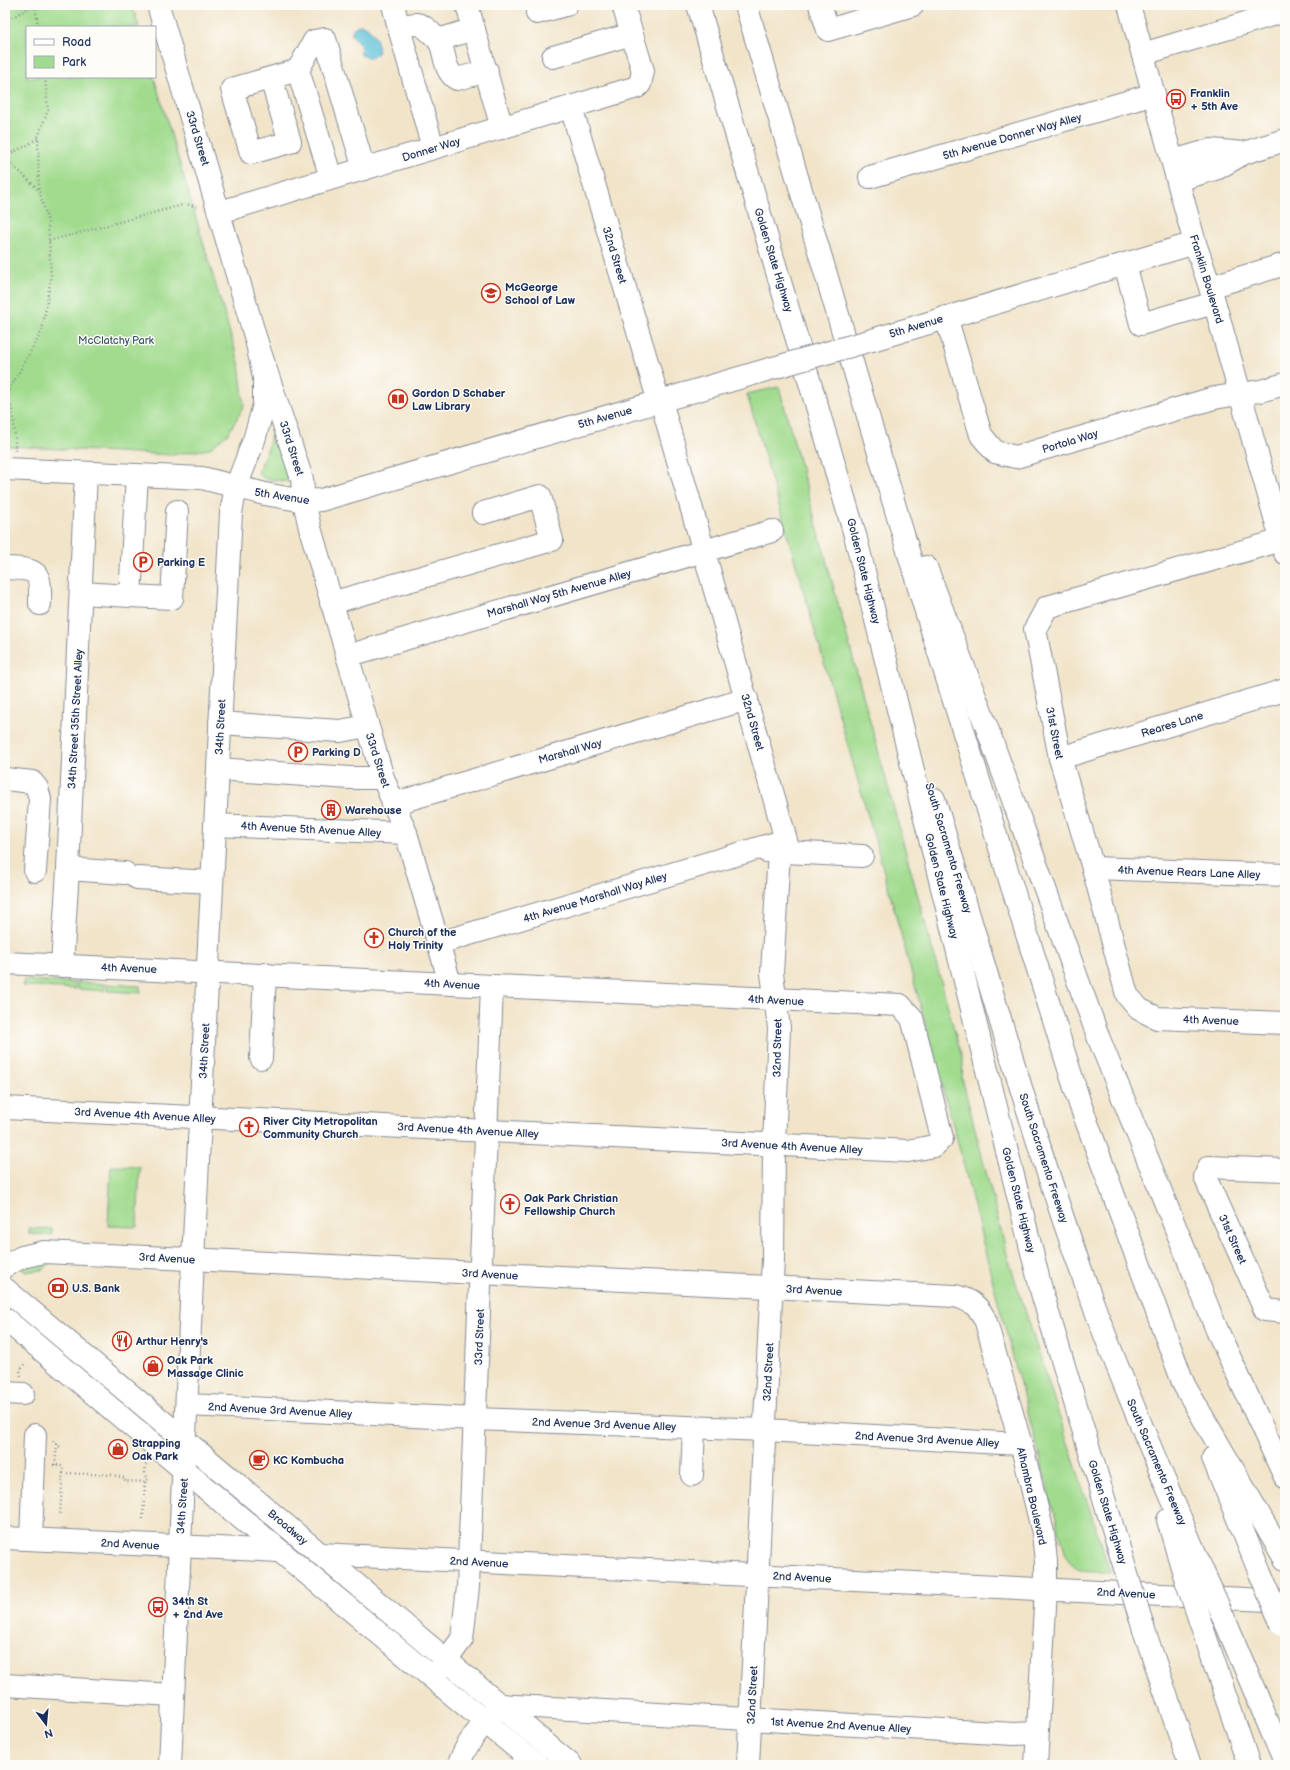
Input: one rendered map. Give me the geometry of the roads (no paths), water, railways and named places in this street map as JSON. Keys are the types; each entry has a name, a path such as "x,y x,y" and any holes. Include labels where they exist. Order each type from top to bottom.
{"main road":[{"name":"33rd Street","path":"158,5 220,212 257,343 302,478 304,501 331,603 382,778 406,833 450,983"},
{"path":"393,5 433,148"},
{"path":"467,5 502,128"},
{"path":"537,13 566,5"},
{"path":"553,57 632,34 623,5"},
{"name":"Golden State Highway","path":"698,5 855,535 1042,1294 1144,1630 1190,1765"},
{"path":"746,5 925,608 1080,1104 1184,1385 1260,1573 1284,1628"},
{"path":"820,5 828,30 913,5"},
{"name":"Franklin Boulevard","path":"1129,5 1195,243 1212,295 1283,547"},
{"path":"1143,54 1285,12"},
{"path":"399,28 416,24 425,26 438,40 448,71 451,76 456,79 487,71"},
{"path":"438,40 474,29"},
{"name":"Donner Way","path":"220,212 633,89 640,84 643,71 632,34"},
{"path":"271,78 298,70 314,42 325,39 364,168"},
{"path":"298,70 331,178"},
{"name":"5th Avenue Donner Way Alley","path":"870,177 1154,94"},
{"name":"32nd Street","path":"571,107 704,551 786,840 751,850"},
{"path":"1175,170 1218,168 1244,153 1285,140"},
{"name":"5th Avenue","path":"10,469 202,478 264,494 304,501 321,500 872,340 1195,243"},
{"path":"1125,264 1141,324 1285,264"},
{"name":"Portola Way","path":"946,317 981,435 995,452 1016,457 1214,398 1240,395 1285,384"},
{"name":"34th Street","path":"170,1765 185,1469 193,1259 231,513 236,487 254,440 264,405 264,378 257,343"},
{"path":"867,409 990,736 1099,1040 1217,1330 1285,1477"},
{"name":"34th Street 35th Street Alley","path":"62,966 68,869 86,473"},
{"path":"130,596 137,475"},
{"path":"331,603 552,540 540,496 483,513"},
{"path":"81,593 172,598 177,511"},
{"name":"Marshall Way 5th Avenue Alley","path":"347,656 772,531"},
{"name":"South Sacramento Freeway","path":"855,535 1033,1128 1091,1298 1136,1414 1194,1573"},
{"name":"31st Street","path":"1139,1009 1127,995 1093,868 1060,758 1035,629 1047,607 1201,564 1283,547"},
{"path":"5,568 29,570 37,575 40,582 40,604"},
{"name":"Reares Lane","path":"1060,758 1285,690"},
{"name":"Marshall Way","path":"393,804 747,699"},
{"path":"220,723 340,731 367,726"},
{"path":"218,769 350,778 382,778"},
{"path":"5,779 32,782 37,788 40,799 35,870"},
{"name":"4th Avenue 5th Avenue Alley","path":"215,825 406,833"},
{"path":"751,850 862,856"},
{"name":"4th Avenue Marshall Way Alley","path":"439,943 577,897 751,850"},
{"name":"32nd Street","path":"748,1765 771,1288 774,1145 779,1028 772,973 779,852"},
{"name":"4th Avenue Rears Lane Alley","path":"1093,868 1285,875"},
{"path":"68,869 212,882"},
{"name":"4th Avenue","path":"5,963 900,1005"},
{"path":"261,1058 265,974"},
{"name":"33rd Street","path":"433,1678 462,1639 468,1587 481,1274 485,1131 492,986"},
{"name":"3rd Avenue 4th Avenue Alley","path":"5,1108 908,1151 934,1146 942,1138 912,1018 900,1005"},
{"name":"4th Avenue","path":"1139,1009 1157,1018 1285,1023"},
{"name":"31st Street","path":"1275,1311 1205,1177 1209,1167 1285,1170"},
{"name":"3rd Avenue","path":"5,1266 22,1257 44,1252 955,1296 976,1305"},
{"name":"Broadway","path":"5,1289 571,1765"},
{"name":"Alhambra Boulevard","path":"976,1305 986,1322 1043,1533 1046,1562 1046,1589 1036,1765"},
{"name":"Broadway","path":"5,1318 280,1551 537,1765"},
{"path":"1184,1385 1285,1559"},
{"name":"2nd Avenue 3rd Avenue Alley","path":"187,1405 475,1419 764,1430 1020,1444"},
{"path":"692,1474 694,1428"},
{"path":"31,1539 36,1435"},
{"name":"2nd Avenue","path":"5,1538 280,1551"},
{"name":"2nd Avenue","path":"320,1554 1285,1601"},
{"path":"1194,1573 1199,1618 1249,1765"},
{"path":"1194,1573 1226,1623 1285,1763"},
{"path":"5,1685 173,1695"},
{"path":"459,1765 464,1751 500,1705"},
{"name":"1st Avenue 2nd Avenue Alley","path":"500,1705 1014,1734 1037,1733"}],"water":[{"path":"362,25 369,29 377,41 378,53 371,58 361,55 360,44 352,35 352,30 354,27"}],"place":[{"name":"Franklin + 5th Ave","path":"1176,99"},
{"name":"McGeorge School of Law","path":"491,293"},
{"name":"Gordon D Schaber Law Library","path":"398,399"},
{"name":"Parking E","path":"143,562"},
{"name":"Parking D","path":"298,752"},
{"name":"Warehouse","path":"331,810"},
{"name":"Church of the Holy Trinity","path":"374,938"},
{"name":"River City Metropolitan Community Church","path":"249,1127"},
{"name":"Oak Park Christian Fellowship Church","path":"510,1204"},
{"name":"U.S. Bank","path":"58,1288"},
{"name":"Arthur Henry's","path":"122,1341"},
{"name":"Oak Park Massage Clinic","path":"153,1366"},
{"name":"Strapping Oak Park","path":"118,1449"},
{"name":"KC Kombucha","path":"259,1460"},
{"name":"34th St + 2nd Ave","path":"158,1607"}],"park label":[{"name":"McClatchy Park","path":"116,340"}]}
